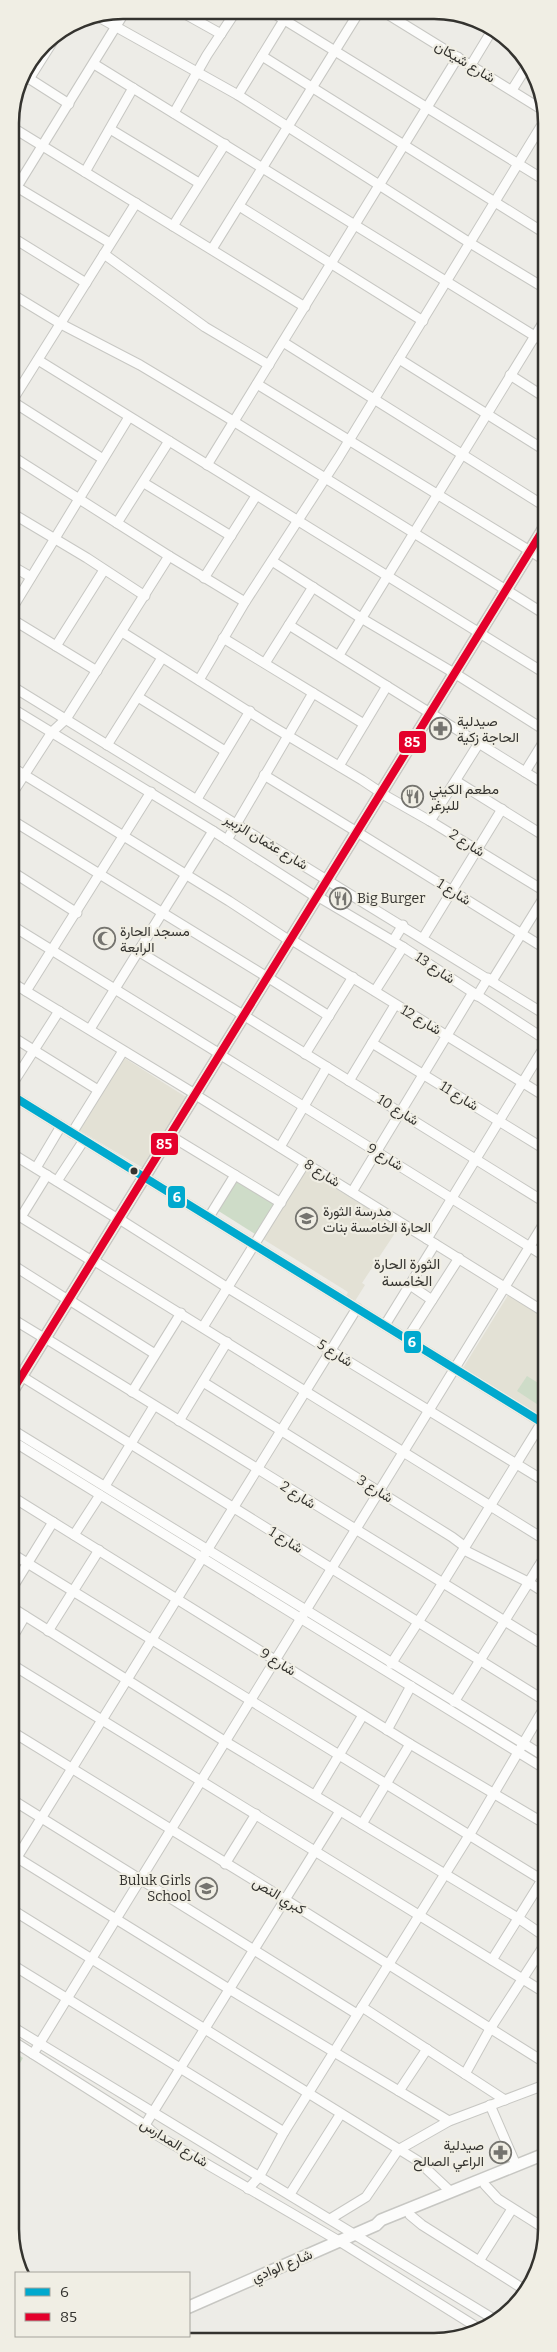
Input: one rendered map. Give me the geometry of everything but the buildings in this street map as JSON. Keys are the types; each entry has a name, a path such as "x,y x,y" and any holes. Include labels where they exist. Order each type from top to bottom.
{"main road":[{"path":"19,1387 538,542"},
{"path":"533,552 538,547"},
{"path":"146,1178 174,1138 197,1096"},
{"path":"19,1383 24,1377"},
{"name":"شارع الوادي","path":"190,2307 354,2235 376,2225 382,2220 538,2156"},
{"name":"شارع الوادي","path":"376,2225 386,2225 538,2164"}],"street":[{"path":"19,179 43,146 120,19"},
{"path":"194,19 221,34"},
{"path":"174,113 231,19"},
{"path":"212,249 354,19"},
{"name":"شارع شيكان","path":"396,19 537,106"},
{"path":"238,95 284,20 428,106 538,176"},
{"path":"104,21 238,95 538,284"},
{"path":"471,65 489,35"},
{"path":"262,56 538,229"},
{"path":"207,465 458,57"},
{"path":"94,64 538,338"},
{"path":"512,90 524,70"},
{"path":"29,79 68,104"},
{"path":"84,172 133,88"},
{"path":"110,129 199,183"},
{"path":"19,131 305,307"},
{"path":"199,680 245,602 350,440 374,398 447,283 538,131"},
{"path":"173,226 224,144"},
{"path":"19,189 110,243"},
{"path":"19,390 136,203"},
{"path":"239,206 330,265 423,320"},
{"path":"19,242 86,283"},
{"path":"104,254 205,327 269,365"},
{"path":"19,299 60,324 140,365 413,531 538,610"},
{"path":"338,655 538,331"},
{"path":"283,342 538,502"},
{"path":"399,359 538,446"},
{"path":"38,360 538,669"},
{"path":"510,375 538,393"},
{"path":"257,384 538,555"},
{"path":"19,407 103,459"},
{"path":"19,597 130,416"},
{"path":"117,522 144,483 169,441"},
{"path":"19,461 168,556 245,602"},
{"path":"144,483 231,536"},
{"path":"204,578 256,496"},
{"path":"19,518 145,596"},
{"path":"19,783 52,732 66,719 145,596 168,556"},
{"path":"272,561 538,726"},
{"path":"19,570 31,577"},
{"path":"56,646 104,570"},
{"path":"265,662 313,587"},
{"path":"19,623 97,671"},
{"path":"289,625 538,780"},
{"name":"شارع 2","path":"122,632 538,888"},
{"path":"223,638 364,724"},
{"path":"107,745 162,658"},
{"path":"339,766 387,686"},
{"name":"شارع عثمان الزبير","path":"19,690 330,880 538,1010"},
{"path":"227,840 312,693"},
{"path":"138,697 225,751"},
{"path":"197,800 250,711"},
{"name":"شارع 13","path":"19,712 151,792 319,898 403,947 538,1035"},
{"path":"430,821 479,743"},
{"path":"525,772 538,751"},
{"path":"140,786 148,770"},
{"name":"شارع 12","path":"19,771 292,942 353,977 538,1092"},
{"name":"شارع 1","path":"264,775 538,944"},
{"path":"456,781 538,832"},
{"path":"26,991 77,913 151,792"},
{"path":"90,1029 163,913 211,830 214,810"},
{"path":"423,938 502,810"},
{"path":"19,824 329,1016"},
{"path":"19,877 77,913"},
{"path":"352,1192 447,1036 474,995 490,979 538,906"},
{"path":"393,941 403,925"},
{"name":"شارع 9","path":"19,930 538,1252"},
{"path":"375,991 403,947"},
{"name":"شارع 10","path":"138,952 401,1112 538,1198"},
{"path":"306,1054 353,977"},
{"name":"شارع 8","path":"19,987 90,1029 538,1308"},
{"path":"349,1081 395,1004"},
{"path":"19,1073 59,1011"},
{"path":"19,1041 98,1090"},
{"name":"شارع 11","path":"372,1043 538,1145"},
{"path":"72,1133 123,1051"},
{"path":"384,1325 410,1285 453,1198 538,1058"},
{"path":"280,1147 327,1067"},
{"path":"19,1100 538,1420"},
{"path":"36,1168 61,1126"},
{"path":"174,1138 281,1203"},
{"path":"57,1181 84,1140"},
{"name":"شارع 5","path":"19,1158 538,1477"},
{"path":"203,1327 305,1163"},
{"path":"209,1216 235,1175"},
{"path":"47,1176 21,1217 203,1327 538,1536"},
{"path":"33,2054 93,1960 331,1568 381,1492 538,1234"},
{"path":"407,1339 459,1258"},
{"path":"19,1269 156,1354"},
{"path":"410,1285 432,1300"},
{"path":"19,1849 71,1769 357,1308"},
{"path":"132,1392 180,1313"},
{"name":"شارع 2","path":"19,1323 538,1642"},
{"path":"179,1421 227,1342"},
{"name":"شارع 1","path":"19,1374 538,1697"},
{"name":"شارع 3","path":"203,1382 381,1492 464,1546 466,1551 538,1589"},
{"path":"74,1535 154,1406"},
{"path":"391,1664 490,1507 515,1463 538,1432"},
{"path":"19,1434 201,1558 391,1664 538,1753"},
{"path":"19,1444 207,1549 411,1686 538,1765"},
{"name":"شارع 9","path":"19,1501 387,1730 495,1792 538,1819"},
{"path":"19,1576 53,1522"},
{"path":"48,1631 99,1550"},
{"path":"19,1558 386,1784 538,1874"},
{"path":"454,1702 538,1566"},
{"path":"19,1612 226,1742 518,1918 538,1933"},
{"path":"19,1626 25,1616"},
{"path":"19,1669 538,1988"},
{"path":"387,1730 411,1686"},
{"path":"315,1796 363,1715"},
{"path":"248,2189 258,2177 284,2132 470,1834 538,1717"},
{"name":"كبري النص","path":"19,1736 286,1900 538,2058"},
{"path":"362,1824 410,1744"},
{"path":"19,1805 255,1950 427,2049 505,2100"},
{"path":"145,2125 181,2070 340,1811"},
{"path":"225,1864 256,1814"},
{"path":"19,1859 334,2053 449,2121"},
{"path":"492,1960 538,1888"},
{"path":"19,1914 340,2115 418,2161 451,2192"},
{"path":"465,2074 490,2029 538,1955"},
{"path":"19,1969 284,2132"},
{"path":"19,2031 490,2317"},
{"name":"شارع المدارس","path":"19,2045 145,2125 155,2134 339,2241 474,2325"},
{"path":"399,2091 427,2049"},
{"path":"330,2219 366,2197 398,2150 449,2121 538,2087"},
{"path":"490,2106 516,2165"},
{"path":"290,2194 340,2115"},
{"path":"485,2185 498,2199 538,2225"},
{"path":"479,2261 512,2209"},
{"path":"410,2215 422,2225 521,2287"}],"shaded area":[{"path":"123,1057 186,1097 143,1168 77,1129"},
{"path":"305,1170 399,1227 362,1283 365,1285 355,1301 346,1296 348,1292 263,1239"},
{"path":"510,1292 538,1310 538,1415 463,1368"}],"green space":[{"path":"236,1180 274,1204 255,1234 217,1210"},
{"path":"527,1376 538,1383 538,1405 517,1391"},
{"path":"19,2055 23,2058 19,2065"}],"transit line":[{"name":"85","path":"19,1380 538,538"},
{"name":"6","path":"19,1100 538,1420"}],"place":[{"name":"صيدلية الحاجة زكية","path":"441,729"},
{"name":"مطعم الكيني للبرغر","path":"413,797"},
{"name":"Big Burger","path":"341,898"},
{"name":"مسجد الحارة الرابعة","path":"104,939"},
{"name":"مدرسة الثورة الحارة الخامسة بنات","path":"307,1219"},
{"name":"Buluk Girls School","path":"207,1888"},
{"name":"صيدلية الراعي الصالح","path":"500,2153"}],"district":[{"name":"الثورة الحارة الخامسة","path":"407,1272"}]}
